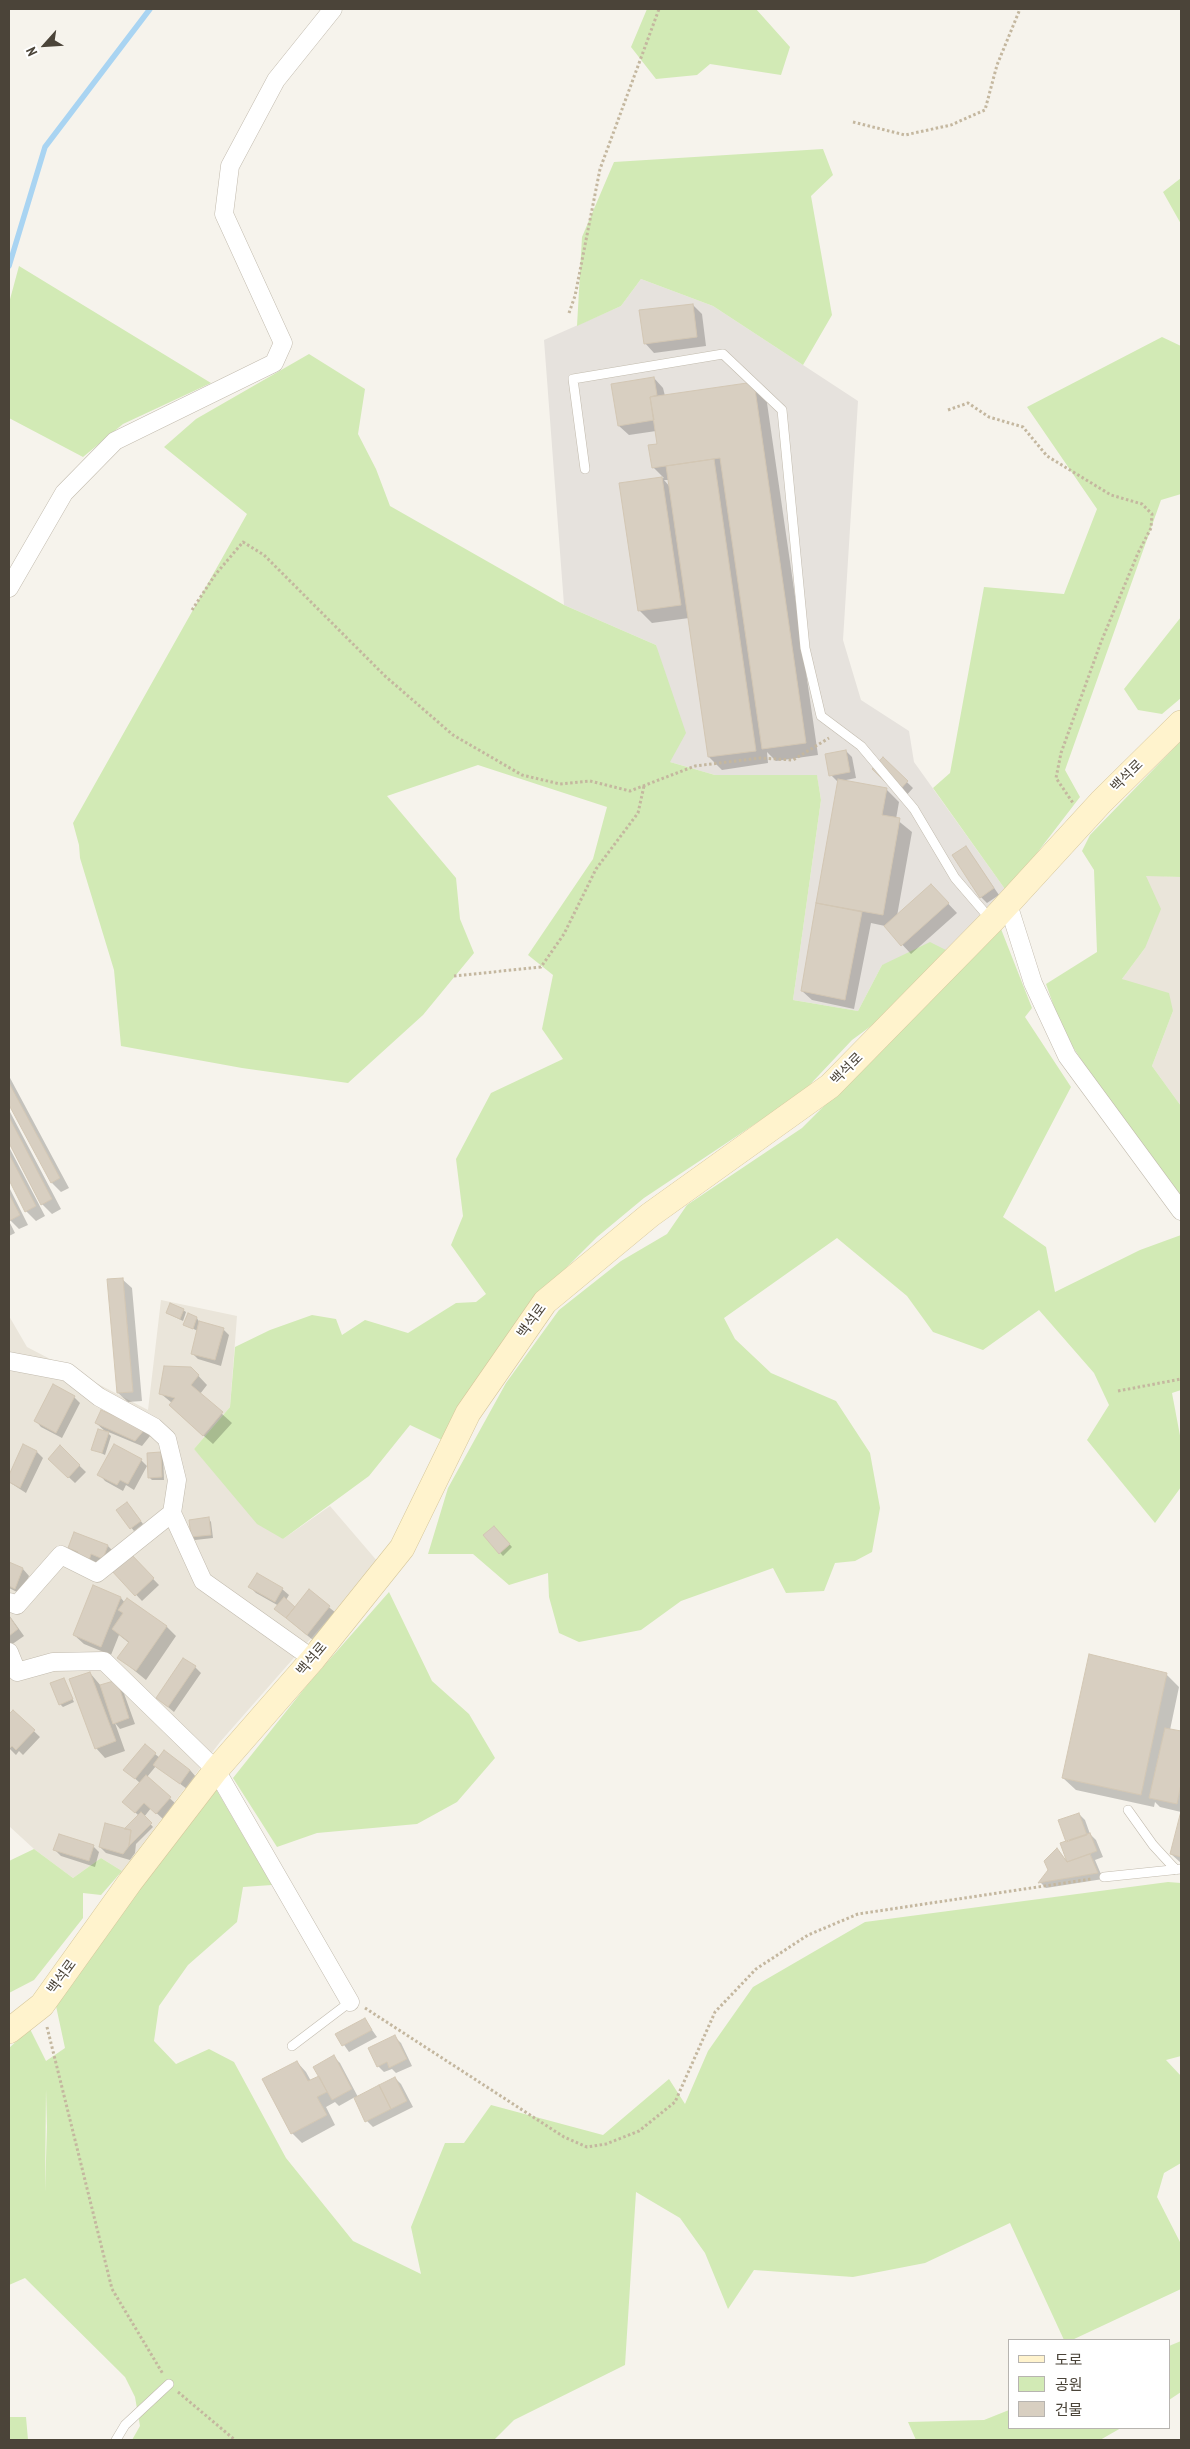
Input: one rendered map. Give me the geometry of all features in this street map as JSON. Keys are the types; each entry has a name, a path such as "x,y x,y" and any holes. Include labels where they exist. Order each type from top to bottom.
{"street":[{"path":"9,588 64,493 115,441 274,364 283,343 224,214 230,166 276,80 333,9"},
{"name":"백석로","path":"9,2031 42,2005 130,1882 216,1770 313,1659 402,1548 468,1413 545,1302 650,1215 830,1086 1000,912 1086,818 1181,723"},
{"path":"1000,912 1067,1056 1181,1210"},
{"path":"9,1361 67,1372 99,1397 154,1427 167,1439 177,1480 172,1513 202,1581 313,1659"},
{"path":"9,1602 17,1605 61,1555 97,1573 172,1513"},
{"path":"9,1652 17,1672 53,1662 104,1661 216,1770 350,2002"}],"lane":[{"path":"585,469 573,379 723,354 782,410 805,648 821,716 861,746 914,809 955,878 1000,912"},
{"path":"1128,1810 1153,1845 1179,1869"},
{"path":"1104,1877 1179,1869"},
{"path":"292,2046 350,2002"},
{"path":"116,2440 125,2424 170,2384"}],"path":[{"path":"569,313 575,296 600,169 659,9"},
{"path":"853,122 905,135 951,125 984,110 997,65 1020,9"},
{"path":"948,410 968,403 989,417 1023,427 1047,456 1111,495 1142,504 1152,514 1151,528 1138,553 1101,642 1061,753 1056,778 1064,793 1086,818"},
{"path":"192,610 216,575 243,542 264,555 385,676 453,735 522,774 560,784 590,781 630,791 695,766 760,758 793,760 841,732"},
{"path":"454,976 541,967 564,934 596,868 638,813 645,786"},
{"path":"1118,1390 1181,1379"},
{"path":"350,2002 371,2010 564,2137 587,2147 606,2144 639,2131 675,2102 715,2012 756,1969 808,1934 858,1914 1104,1877"},
{"path":"42,2005 112,2289 170,2384 235,2440"}],"shaded area":[{"path":"641,279 713,306 858,401 843,640 861,700 909,731 914,762 1007,892 948,951 882,965 858,1011 793,1000 821,800 817,776 715,775 670,762 656,645 564,605 544,340 621,306"},
{"path":"1146,875 1181,877 1181,1106 1152,1066 1173,1011 1122,979 1145,948"},
{"path":"161,1300 237,1316 230,1407 194,1449 283,1539 330,1506 378,1562 220,1742 122,1871 101,1858 73,1878 34,1849 9,1826 9,1316 27,1347 148,1410"}],"green space":[{"path":"647,9 756,9 790,47 781,75 710,64 697,75 656,79 631,47"},
{"path":"823,149 833,175 811,196 832,315 803,365 713,306 641,279 621,306 577,326 582,237 614,162"},
{"path":"1181,178 1181,224 1163,192"},
{"path":"19,266 211,383 123,424 83,457 9,418 9,303"},
{"path":"1162,337 1181,346 1181,494 1161,500 1065,770 1080,797 1007,892 933,788 950,773 984,587 1064,594 1097,509 1027,407"},
{"path":"309,354 365,389 358,434 376,469 390,506 564,605 656,645 686,733 670,762 715,775 817,775 821,800 793,1000 858,1011 882,965 930,942 948,951 882,1018 852,1040 803,1092 644,1198 597,1237 535,1299 444,1441 410,1425 369,1476 283,1539 257,1524 194,1449 230,1407 235,1347 270,1330 312,1315 336,1319 342,1335 365,1320 408,1333 456,1303 476,1302 486,1294 451,1245 463,1216 456,1159 491,1093 563,1059 542,1029 553,975 528,955 593,859 607,807 478,765 387,796 456,878 460,919 474,953 423,1015 348,1083 242,1068 121,1046 114,970 80,858 79,845 73,823 247,514 164,447 196,419"},
{"path":"1181,617 1181,698 1162,714 1138,710 1124,689"},
{"path":"1181,741 1181,877 1146,876 1161,909 1145,948 1122,979 1169,993 1173,1011 1152,1066 1181,1106 1181,1199 1092,1076 1063,1032 1046,984 1097,952 1094,870 1082,851 1090,835"},
{"path":"1001,929 1032,1008 1025,1017 1071,1087 1003,1217 1046,1247 1055,1292 1140,1250 1181,1235 1181,1390 1172,1393 1181,1441 1181,1487 1155,1523 1087,1440 1109,1405 1094,1373 1039,1310 983,1350 933,1332 907,1296 837,1238 724,1318 735,1339 771,1373 836,1401 870,1453 880,1508 872,1552 855,1561 835,1563 824,1591 786,1593 773,1568 681,1601 641,1630 579,1642 559,1633 549,1597 548,1573 509,1585 473,1554 428,1554 448,1488 506,1383 559,1310 621,1261 667,1234 687,1205 802,1128"},
{"path":"389,1592 432,1681 469,1714 495,1758 457,1802 417,1824 317,1833 277,1847 233,1778 308,1684"},
{"path":"216,1789 272,1885 243,1887 237,1922 188,1965 159,2006 154,2041 176,2064 209,2049 234,2062 286,2158 353,2241 421,2274 411,2227 445,2143 464,2143 491,2105 603,2135 669,2079 685,2104 708,2051 753,1987 865,1922 1168,1882 1181,1883 1181,2056 1166,2060 1181,2076 1181,2163 1164,2173 1157,2197 1181,2244 1181,2289 1074,2339 1064,2339 1010,2223 925,2263 853,2277 754,2270 728,2309 705,2253 680,2218 636,2192 625,2365 514,2420 494,2440 132,2440 140,2426 135,2397 125,2377 25,2278 9,2285 9,2048 30,2029 46,2061 65,2048 56,2006 128,1902","holes":["46,2089 47,2127 45,2192"]},
{"path":"34,1849 73,1878 101,1858 122,1871 101,1895 83,1893 83,1918 34,1980 9,1993 9,1861"},
{"path":"1181,2341 1181,2392 1170,2399 1170,2346"},
{"path":"1008,2410 1008,2429 1119,2429 1100,2440 916,2440 908,2422 984,2420"},
{"path":"9,2417 26,2417 28,2440 9,2440"}],"building":[{"path":"693,304 697,337 644,344 639,310"},
{"path":"654,377 657,395 650,397 654,420 618,426 611,384"},
{"path":"754,382 806,743 762,749 720,458 652,468 648,445 657,444 650,397"},
{"path":"714,459 756,751 708,757 666,466"},
{"path":"662,477 681,605 638,611 619,483"},
{"path":"846,750 850,772 829,776 825,754"},
{"path":"883,757 908,781 897,793 872,769"},
{"path":"838,779 887,788 882,815 900,818 883,915 816,903"},
{"path":"966,846 994,888 980,898 952,855"},
{"path":"931,884 949,903 901,946 884,926"},
{"path":"816,903 862,912 845,1000 801,991"},
{"path":"9,1083 60,1178 51,1183 9,1105"},
{"path":"9,1117 52,1199 41,1205 9,1143"},
{"path":"9,1154 36,1206 25,1212 9,1180"},
{"path":"9,1194 20,1215 9,1221"},
{"path":"123,1278 133,1392 117,1393 107,1279"},
{"path":"170,1303 184,1309 180,1319 166,1313"},
{"path":"188,1313 197,1317 193,1329 183,1325"},
{"path":"199,1321 224,1328 215,1360 191,1354"},
{"path":"164,1366 191,1367 199,1375 191,1385 223,1412 203,1436 169,1405 175,1398 159,1394"},
{"path":"53,1384 75,1396 56,1433 34,1421"},
{"path":"101,1410 145,1429 135,1441 95,1423"},
{"path":"98,1429 109,1432 102,1453 91,1450"},
{"path":"23,1444 37,1451 20,1488 9,1482 9,1475"},
{"path":"114,1444 142,1459 128,1484 120,1480 117,1485 97,1475"},
{"path":"60,1445 80,1465 68,1478 48,1459"},
{"path":"161,1452 162,1477 148,1478 147,1453"},
{"path":"127,1502 141,1521 130,1529 116,1510"},
{"path":"209,1517 211,1535 191,1537 189,1520"},
{"path":"494,1526 510,1544 499,1554 483,1535"},
{"path":"74,1532 108,1545 103,1559 91,1554 88,1564 75,1559 78,1552 68,1548"},
{"path":"129,1552 154,1578 135,1596 111,1570"},
{"path":"9,1562 23,1568 15,1589 9,1586"},
{"path":"257,1573 283,1588 275,1602 248,1587"},
{"path":"93,1585 121,1597 101,1647 73,1635"},
{"path":"309,1589 330,1606 307,1635 286,1618"},
{"path":"284,1597 295,1607 286,1618 274,1609"},
{"path":"127,1598 167,1626 136,1671 117,1658 129,1642 112,1629 123,1613 118,1610"},
{"path":"9,1616 18,1629 9,1636"},
{"path":"1089,1654 1167,1673 1141,1795 1062,1778"},
{"path":"183,1658 196,1666 168,1707 156,1698"},
{"path":"90,1672 116,1741 95,1749 69,1679"},
{"path":"64,1678 73,1699 59,1705 50,1683"},
{"path":"117,1680 129,1718 113,1724 100,1685"},
{"path":"13,1710 35,1730 16,1750 12,1746 9,1749 9,1714"},
{"path":"1165,1728 1181,1731 1181,1784 1177,1804 1149,1798"},
{"path":"145,1744 156,1753 135,1779 123,1770"},
{"path":"164,1750 190,1770 180,1784 153,1765"},
{"path":"146,1775 171,1797 156,1814 144,1803 135,1813 122,1802"},
{"path":"1181,1811 1181,1857 1170,1854"},
{"path":"141,1812 152,1823 129,1846 131,1830 124,1829"},
{"path":"1079,1813 1087,1835 1066,1842 1058,1820"},
{"path":"105,1823 131,1830 129,1846 123,1854 99,1847"},
{"path":"1090,1833 1097,1851 1067,1862 1060,1843"},
{"path":"59,1834 94,1845 89,1861 53,1850"},
{"path":"1057,1848 1067,1862 1090,1854 1098,1873 1038,1883 1048,1870 1044,1861"},
{"path":"365,2018 372,2030 342,2046 335,2034"},
{"path":"395,2035 407,2059 389,2068 387,2062 377,2067 368,2048"},
{"path":"334,2055 352,2089 332,2100 313,2067"},
{"path":"297,2061 308,2081 319,2076 327,2092 317,2097 327,2115 291,2134 262,2079"},
{"path":"395,2077 407,2101 391,2109 379,2085"},
{"path":"379,2085 391,2109 365,2122 354,2098"}],"waterway":[{"path":"9,266 45,147 150,9"}]}
